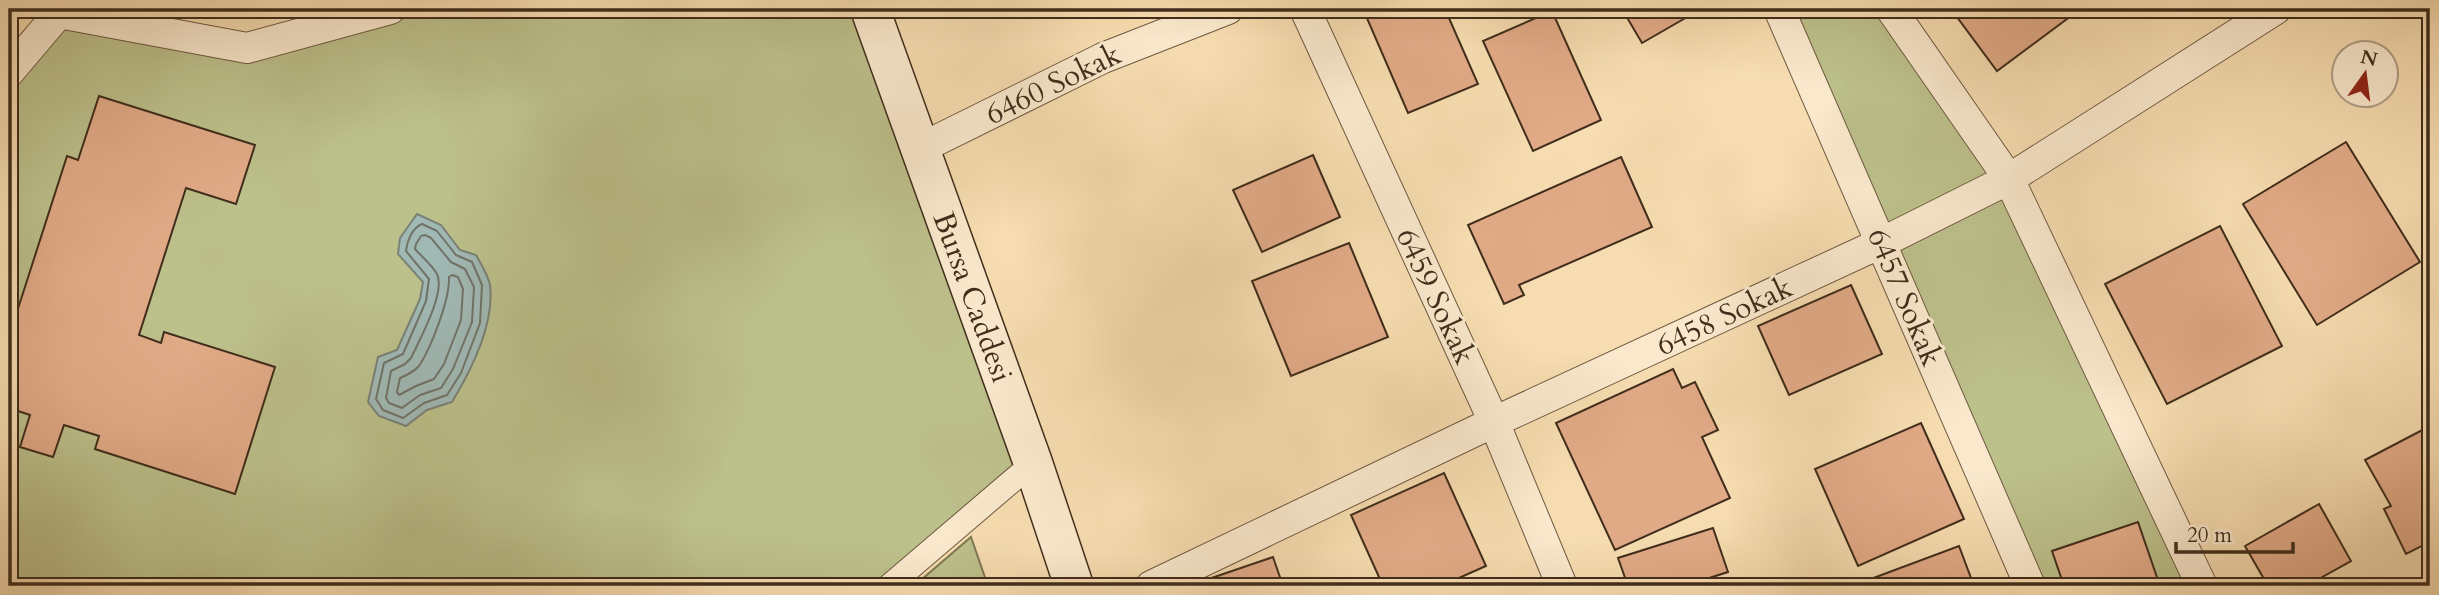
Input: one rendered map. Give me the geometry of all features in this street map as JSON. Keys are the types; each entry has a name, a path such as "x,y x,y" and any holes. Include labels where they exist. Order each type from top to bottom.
{"main road":[{"name":"Bursa Caddesi","path":"870,9 1074,586"}],"street":[{"path":"9,72 59,13 247,48 390,9"},
{"name":"6460 Sokak","path":"919,149 1103,58 1228,9"},
{"name":"6459 Sokak","path":"1305,9 1494,422 1562,586"},
{"name":"6457 Sokak","path":"1779,9 2030,586"},
{"path":"1891,9 2008,179 2202,586"},
{"name":"6458 Sokak","path":"1151,586 1494,422 1881,243 2008,179 2276,9"},
{"path":"889,586 1032,463"}],"green space":[{"path":"381,9 872,9 1033,463 877,586 9,586 9,75 59,13 247,48"},
{"path":"1774,9 1890,9 2009,179 2202,586 2030,586"},
{"path":"971,537 988,586 914,586"}],"water":[{"path":"417,214 441,225 460,250 476,255 489,281 491,300 480,346 452,402 427,410 406,426 379,416 368,402 378,357 397,350 420,299 423,282 398,254 400,238"}],"building":[{"path":"1363,9 1445,9 1478,84 1408,113"},
{"path":"1622,9 1701,9 1642,43"},
{"path":"1951,9 2066,9 2071,16 1997,71"},
{"path":"1552,11 1601,120 1533,151 1483,41"},
{"path":"99,96 255,145 236,204 186,188 139,335 161,343 164,332 275,367 235,494 95,449 99,436 64,425 53,457 20,447 30,415 9,408 9,304 15,318 67,156 78,160"},
{"path":"2346,142 2420,262 2317,325 2243,204"},
{"path":"1313,155 1340,217 1262,252 1233,190"},
{"path":"1621,157 1652,227 1519,285 1524,295 1504,304 1468,225"},
{"path":"2220,226 2282,346 2167,404 2105,284"},
{"path":"1349,243 1388,337 1291,376 1252,281"},
{"path":"1851,285 1882,354 1789,395 1758,326"},
{"path":"1673,369 1682,388 1695,382 1718,430 1702,437 1730,498 1615,550 1556,423"},
{"path":"1921,423 1964,519 1858,566 1815,469"},
{"path":"2430,426 2430,542 2406,554 2384,509 2391,506 2365,460"},
{"path":"1444,473 1486,566 1441,586 1383,586 1351,515"},
{"path":"2319,504 2351,561 2306,586 2268,586 2245,546"},
{"path":"2138,522 2160,586 2064,586 2052,551"},
{"path":"1713,528 1728,572 1684,586 1628,586 1618,558"},
{"path":"1959,546 1974,586 1852,586"},
{"path":"1273,557 1283,586 1188,586"}]}
